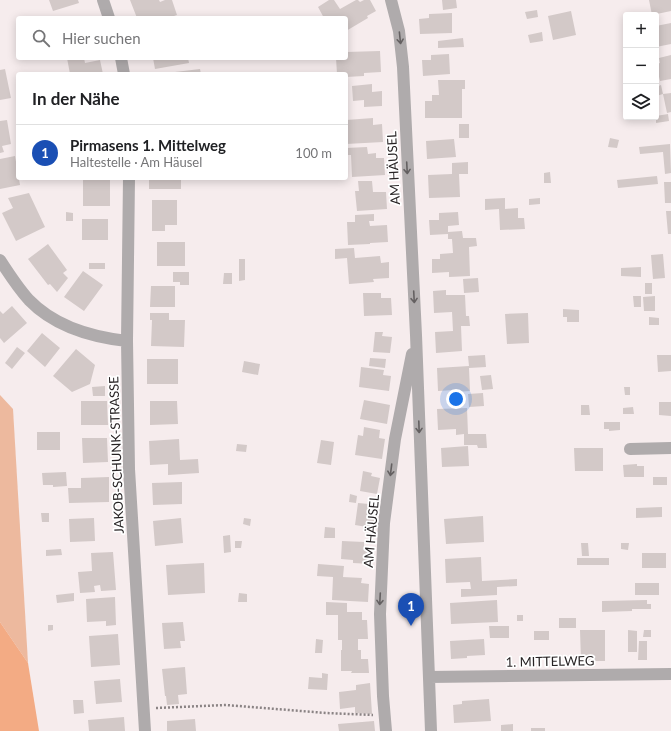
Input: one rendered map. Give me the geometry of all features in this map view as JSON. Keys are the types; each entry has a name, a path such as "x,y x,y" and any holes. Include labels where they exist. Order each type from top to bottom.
{"street":[{"path":"103,0 109,16"},
{"name":"AM HÄUSEL","path":"391,0 399,31 403,67 416,335 431,731"},
{"path":"120,60 124,72"},
{"name":"JAKOB-SCHUNK-STRASSE","path":"129,180 127,341 129,469 145,731"},
{"path":"0,260 16,285 30,300 42,312 59,323 93,336 127,341"},
{"name":"AM HÄUSEL","path":"386,731 380,614 384,523 395,439 416,335"},
{"path":"630,449 671,448"},
{"name":"1. MITTELWEG","path":"429,677 671,674"}],"path":[{"path":"144,709 226,705 326,713 384,715"}],"shaded area":[{"path":"0,395 13,409 28,663 0,622"},
{"path":"0,622 28,663 39,731 0,731"}],"building":[{"path":"49,0 78,0 79,3 53,11"},
{"path":"130,0 159,0 160,2 172,0 177,15 174,16 136,16"},
{"path":"329,0 334,0 340,9 356,0 360,2 370,0 376,11 367,16 368,18 348,30 348,16 323,16 318,7"},
{"path":"442,0 456,0 457,8 443,10"},
{"path":"649,0 671,0 671,11 659,14 659,12 651,12"},
{"path":"537,10 538,17 527,19 525,12"},
{"path":"571,11 576,35 553,40 548,16"},
{"path":"452,13 452,33 420,34 419,19 429,18 429,14"},
{"path":"671,23 671,44 659,46 659,25"},
{"path":"542,32 543,41 530,43 528,35"},
{"path":"463,38 464,47 438,48 438,41"},
{"path":"380,51 381,72 364,73 364,76 348,77 348,72 337,72 336,60 348,60 348,52"},
{"path":"449,54 450,74 423,76 422,60 431,60 431,55"},
{"path":"671,55 671,79 660,81 659,58"},
{"path":"67,60 84,60 85,63 100,60 103,72 70,72"},
{"path":"153,60 188,60 189,63 155,69"},
{"path":"5,69 11,98 0,100 0,70"},
{"path":"200,69 201,72 175,72"},
{"path":"438,80 465,80 465,89 462,89 462,118 425,118 425,101 432,101 432,95 439,95"},
{"path":"372,84 372,92 382,91 382,106 364,107 364,100 353,101 352,86"},
{"path":"661,85 663,94 659,95 659,86"},
{"path":"671,93 671,112 667,113 663,94"},
{"path":"668,114 669,121 656,123 656,120 659,120 659,116"},
{"path":"373,118 373,125 382,124 383,142 348,144 348,120"},
{"path":"7,120 11,144 2,146 4,152 0,153 0,121"},
{"path":"459,124 469,124 469,138 459,138"},
{"path":"610,138 619,140 617,148 608,147"},
{"path":"454,139 456,157 427,159 426,141"},
{"path":"670,144 671,173 665,174 663,152 640,154 639,147"},
{"path":"367,147 368,154 376,153 376,158 384,158 385,175 352,177 351,155 348,155 348,148"},
{"path":"15,156 16,180 19,180 20,185 0,189 0,159"},
{"path":"468,162 468,174 459,174 460,197 429,198 428,175 452,174 452,163"},
{"path":"550,172 551,183 544,183 544,173"},
{"path":"657,176 658,184 618,188 617,180"},
{"path":"83,180 110,180 110,206 83,206"},
{"path":"149,180 181,180 181,189 149,189"},
{"path":"358,181 372,181 373,192 386,192 387,209 357,211 355,191 359,191"},
{"path":"664,182 671,182 671,203 665,203"},
{"path":"29,193 45,227 16,241 2,213 13,208 8,198"},
{"path":"505,198 505,209 518,208 518,218 524,218 525,229 500,230 499,209 485,210 485,199"},
{"path":"540,198 540,204 529,205 529,199"},
{"path":"152,200 177,200 177,225 165,225 165,231 152,231"},
{"path":"666,211 671,211 671,234 668,234"},
{"path":"66,212 73,213 73,221 66,221"},
{"path":"458,212 459,225 448,226 448,232 462,231 463,238 476,238 477,246 469,247 470,276 449,277 449,272 432,273 432,259 440,259 440,254 453,253 452,239 448,239 448,234 430,235 429,220 439,220 439,213"},
{"path":"374,214 374,221 369,221 370,226 387,225 388,242 348,245 347,222 355,222 355,215"},
{"path":"82,219 108,219 108,240 82,240"},
{"path":"157,242 185,242 185,266 157,266"},
{"path":"48,244 67,270 63,273 68,278 57,292 50,284 48,285 28,259"},
{"path":"354,248 355,258 380,256 381,263 389,262 389,278 373,279 374,282 349,284 347,258 335,259 335,249"},
{"path":"663,254 665,278 653,279 651,255"},
{"path":"239,259 245,259 245,280 239,281"},
{"path":"89,263 105,263 105,269 89,269"},
{"path":"641,267 641,277 621,276 621,268"},
{"path":"83,271 103,285 84,311 64,297"},
{"path":"173,272 189,272 189,285 180,285 180,282 173,282"},
{"path":"224,273 232,273 232,284 223,284"},
{"path":"478,278 479,292 464,293 463,279"},
{"path":"645,283 652,283 652,294 645,294"},
{"path":"151,286 175,286 175,307 150,307"},
{"path":"446,290 446,295 465,295 466,316 469,316 470,326 461,326 462,351 436,353 435,332 453,331 452,312 434,313 433,291"},
{"path":"363,293 381,293 381,298 391,298 392,315 364,316"},
{"path":"633,296 641,296 641,307 634,307"},
{"path":"655,296 655,311 644,311 643,297"},
{"path":"12,306 27,323 4,343 0,338 0,311 3,314"},
{"path":"563,309 579,310 579,322 567,322 567,317 563,317"},
{"path":"150,313 169,313 169,320 185,320 184,347 151,346 152,320 150,320"},
{"path":"528,313 529,343 507,344 505,314"},
{"path":"649,317 659,318 659,325 649,325"},
{"path":"375,332 383,332 382,336 392,337 390,353 373,352"},
{"path":"42,333 60,348 45,367 27,351"},
{"path":"17,347 25,353 12,369 5,363"},
{"path":"76,349 95,365 90,384 72,392 53,376"},
{"path":"485,355 486,367 469,368 470,391 438,391 437,368 469,366 468,356"},
{"path":"657,355 671,355 671,371 658,372"},
{"path":"370,358 386,359 385,368 369,366"},
{"path":"147,359 178,359 178,384 147,384"},
{"path":"244,361 260,364 258,375 242,372"},
{"path":"361,367 384,370 383,375 391,376 389,391 359,387"},
{"path":"491,375 493,389 482,390 480,376"},
{"path":"105,386 105,396 93,396 92,387"},
{"path":"624,387 630,387 630,395 625,395"},
{"path":"483,393 484,406 469,407 468,394"},
{"path":"364,400 390,405 387,424 360,419"},
{"path":"81,401 107,401 108,425 81,425"},
{"path":"150,401 177,401 178,424 150,425"},
{"path":"659,402 671,402 671,416 659,415"},
{"path":"581,405 589,405 590,415 581,415"},
{"path":"633,407 634,414 623,414 623,408"},
{"path":"467,408 468,434 486,434 487,448 478,448 477,445 464,445 464,434 456,435 456,429 438,430 437,409"},
{"path":"604,422 620,422 620,430 609,431 609,429 604,429"},
{"path":"364,427 380,430 379,438 385,439 382,459 355,455 358,435 363,436"},
{"path":"37,432 60,432 60,450 37,450"},
{"path":"82,438 107,438 108,462 83,463"},
{"path":"179,439 180,460 198,459 199,473 168,475 168,464 150,465 149,441"},
{"path":"321,440 334,442 331,465 317,463"},
{"path":"237,444 247,445 246,452 236,451"},
{"path":"468,446 469,466 442,467 441,448"},
{"path":"574,448 603,448 603,471 575,471"},
{"path":"637,464 637,466 644,466 644,477 624,477 623,465"},
{"path":"363,471 372,473 371,476 380,478 377,494 360,491"},
{"path":"66,472 67,486 53,487 53,485 43,485 42,473"},
{"path":"109,477 109,502 69,503 68,488 81,488 81,478"},
{"path":"653,477 667,477 667,485 653,485"},
{"path":"182,482 182,504 153,505 152,483"},
{"path":"350,494 357,496 356,503 349,502"},
{"path":"358,503 369,504 368,511 375,512 373,528 355,525"},
{"path":"662,507 662,517 636,518 636,508"},
{"path":"41,513 49,513 49,522 42,522"},
{"path":"483,516 484,542 446,544 444,519"},
{"path":"94,518 95,541 70,542 69,519"},
{"path":"181,518 183,543 155,546 153,521"},
{"path":"244,518 251,519 250,526 243,524"},
{"path":"325,527 335,528 335,538 324,538"},
{"path":"230,535 231,552 224,553 223,536"},
{"path":"235,541 242,541 241,548 235,548"},
{"path":"342,541 364,542 364,549 371,549 371,564 353,563 353,560 341,559"},
{"path":"581,543 588,543 589,556 582,556"},
{"path":"621,543 629,543 628,550 621,549"},
{"path":"61,549 62,555 46,556 46,550"},
{"path":"113,552 116,590 101,591 100,585 94,586 95,592 80,593 78,572 92,571 91,553"},
{"path":"642,553 666,553 666,568 642,568"},
{"path":"481,557 482,581 517,579 517,586 497,587 497,595 461,597 461,589 471,589 470,582 446,583 445,559"},
{"path":"577,558 609,558 609,565 577,565"},
{"path":"204,563 205,593 168,595 166,565"},
{"path":"318,564 344,566 343,577 362,578 361,583 369,584 368,602 332,600 333,577 317,576"},
{"path":"635,583 659,583 659,595 635,595"},
{"path":"74,593 74,601 57,603 56,595"},
{"path":"239,593 247,594 247,602 238,602"},
{"path":"115,597 116,625 106,626 106,621 87,622 86,599"},
{"path":"497,600 498,622 451,624 450,603"},
{"path":"647,600 647,604 651,604 651,609 602,612 602,601"},
{"path":"326,602 347,603 347,612 362,612 362,620 367,620 368,639 358,639 358,650 361,650 361,659 368,659 369,673 351,673 352,671 341,671 342,640 338,640 338,615 326,615"},
{"path":"517,615 523,615 523,621 517,621"},
{"path":"559,618 576,618 576,628 559,628"},
{"path":"183,622 185,641 180,641 181,648 164,649 162,623"},
{"path":"48,625 53,625 53,630 48,631"},
{"path":"489,626 509,626 509,638 490,638"},
{"path":"580,630 605,630 605,661 581,661"},
{"path":"628,630 637,631 637,652 628,652"},
{"path":"644,630 651,630 651,637 643,637"},
{"path":"534,631 549,631 549,640 534,640"},
{"path":"118,634 120,665 91,667 89,636"},
{"path":"316,639 323,640 322,653 315,653"},
{"path":"484,639 485,655 451,659 450,641"},
{"path":"639,641 647,641 647,660 638,660"},
{"path":"185,667 187,694 178,695 179,704 167,705 162,669"},
{"path":"322,673 328,674 327,690 308,689 309,677 322,678"},
{"path":"120,679 122,702 96,704 94,681"},
{"path":"370,683 372,714 355,713 355,707 340,709 339,692 356,690 356,685"},
{"path":"489,699 491,721 454,723 453,705 462,704 462,701"},
{"path":"73,700 83,700 84,713 74,714"},
{"path":"124,717 125,731 89,731 88,720"},
{"path":"195,719 196,731 167,731 167,721"},
{"path":"374,721 375,731 339,731 338,724"},
{"path":"513,724 513,731 501,731 501,725"},
{"path":"531,728 545,728 545,731 531,731"}],"place":[{"name":"Pirmasens 1. Mittelweg","path":"411,626"}]}
